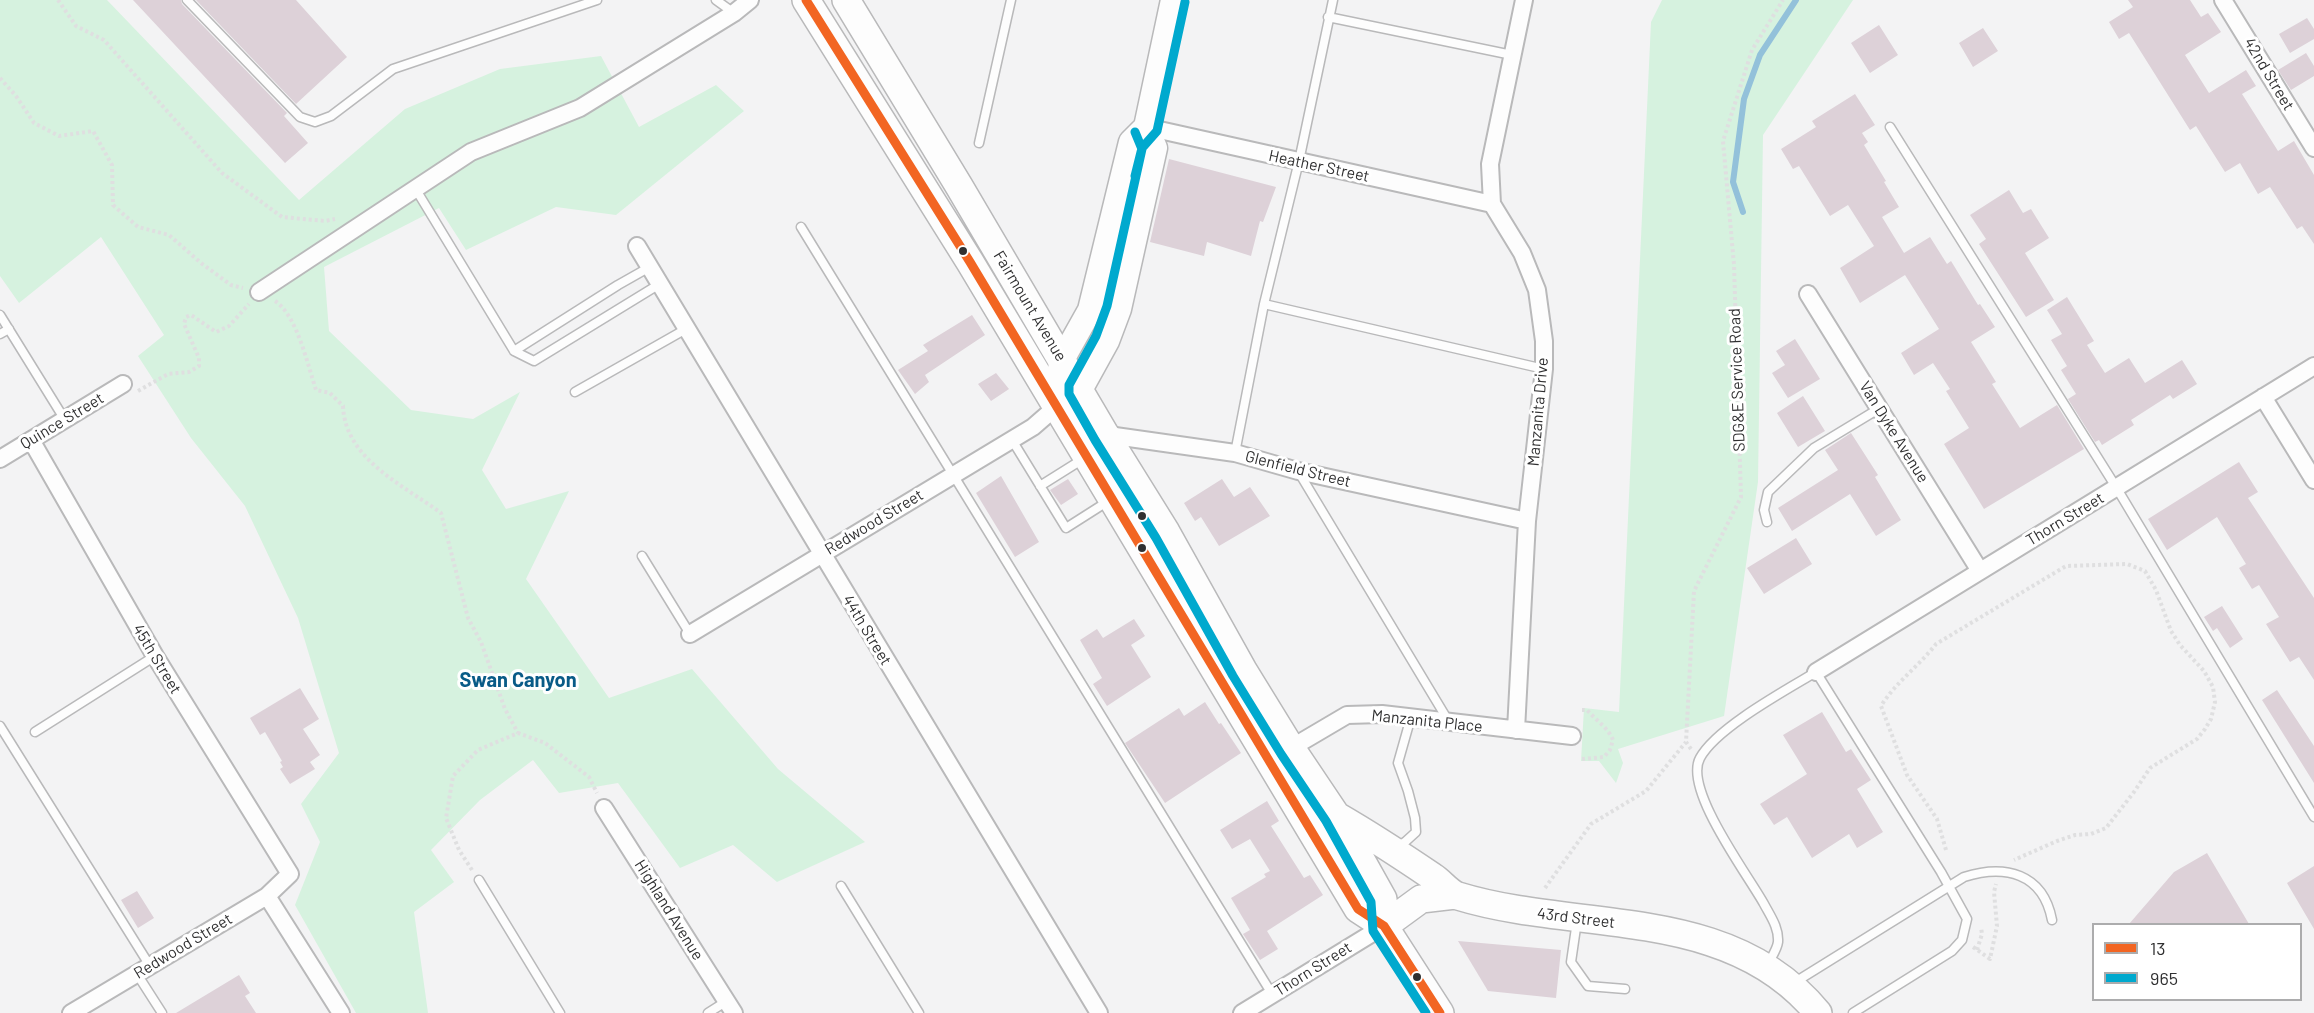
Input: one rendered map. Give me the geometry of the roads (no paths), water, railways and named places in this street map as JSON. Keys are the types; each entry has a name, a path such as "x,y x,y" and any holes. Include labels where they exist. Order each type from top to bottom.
{"main road":[{"name":"Fairmount Avenue","path":"806,0 970,262 1358,909 1384,926 1440,1013"},
{"name":"Fairmount Avenue","path":"846,0 1105,435 1166,532 1222,634 1291,748 1336,815 1383,899 1384,926"},
{"name":"43rd Street","path":"1336,815 1393,849 1441,882 1455,895 1517,910 1655,927 1702,938 1766,967 1818,1013"},
{"path":"1384,926 1422,899 1455,895"}],"street":[{"path":"259,292 471,152 580,108 734,13 750,0"},
{"path":"1062,418 1057,383 1062,360 1090,310 1131,142 1146,127 1173,0"},
{"name":"Manzanita Drive","path":"1516,730 1527,521 1544,369 1544,341 1537,290 1522,253 1492,204 1490,164 1524,0"},
{"name":"42nd Street","path":"2223,0 2314,148"},
{"path":"1062,418 1107,341 1119,309 1155,148 1146,127"},
{"name":"Heather Street","path":"1146,127 1492,204"},
{"name":"44th Street","path":"637,246 658,285 1099,1013"},
{"name":"Van Dyke Avenue","path":"1808,294 1980,571"},
{"name":"Thorn Street","path":"1816,672 2314,366"},
{"name":"Quince Street","path":"0,459 65,420 130,388"},
{"path":"2264,397 2314,480"},
{"name":"Glenfield Street","path":"1062,418 1105,435 1235,453 1298,471 1527,521"},
{"name":"Redwood Street","path":"690,634 1033,427 1062,418"},
{"name":"45th Street","path":"31,440 155,656 290,874"},
{"name":"Manzanita Place","path":"1291,748 1347,715 1382,714 1572,736"},
{"name":"Highland Avenue","path":"604,808 730,1007"},
{"name":"Redwood Street","path":"71,1013 267,896 290,874"},
{"path":"267,896 341,1013"},
{"name":"Thorn Street","path":"1242,1013 1384,926"}],"lane":[{"path":"188,0 300,117 315,122 331,116 393,69 597,0"},
{"path":"716,0 734,13"},
{"path":"979,143 1011,0"},
{"path":"1235,453 1264,304 1299,161 1333,0"},
{"path":"1328,18 1512,55"},
{"path":"1890,127 2116,487 2314,817"},
{"path":"415,188 514,351 534,361 658,285"},
{"path":"801,227 1272,994"},
{"path":"514,351 648,268"},
{"path":"1264,304 1544,369"},
{"path":"0,315 65,420"},
{"path":"0,334 9,329"},
{"path":"575,392 686,329"},
{"path":"1767,522 1764,510 1768,492 1814,448 1880,408"},
{"path":"1011,440 1066,528 1111,500"},
{"path":"1040,486 1085,457"},
{"path":"1298,471 1449,722"},
{"path":"642,556 690,634"},
{"path":"35,732 155,656"},
{"path":"1766,967 1778,945 1777,929 1755,887 1708,812 1698,781 1699,759 1720,736 1759,706 1816,672 1950,887 1967,919 1962,940 1952,951 1853,1013"},
{"path":"1393,849 1406,843 1416,832 1408,791 1398,763 1411,717"},
{"path":"0,726 144,970 162,1013"},
{"path":"1789,985 1959,881 1983,872 2021,875 2045,897 2052,920"},
{"path":"478,880 560,1013"},
{"path":"841,886 920,1013"},
{"path":"1578,918 1571,962 1587,986 1625,989"},
{"path":"708,1013 730,1007"}],"waterway":[{"path":"1743,212 1733,182 1744,99 1760,55 1796,0"}],"district":[{"name":"Swan Canyon","path":"518,680"}]}
